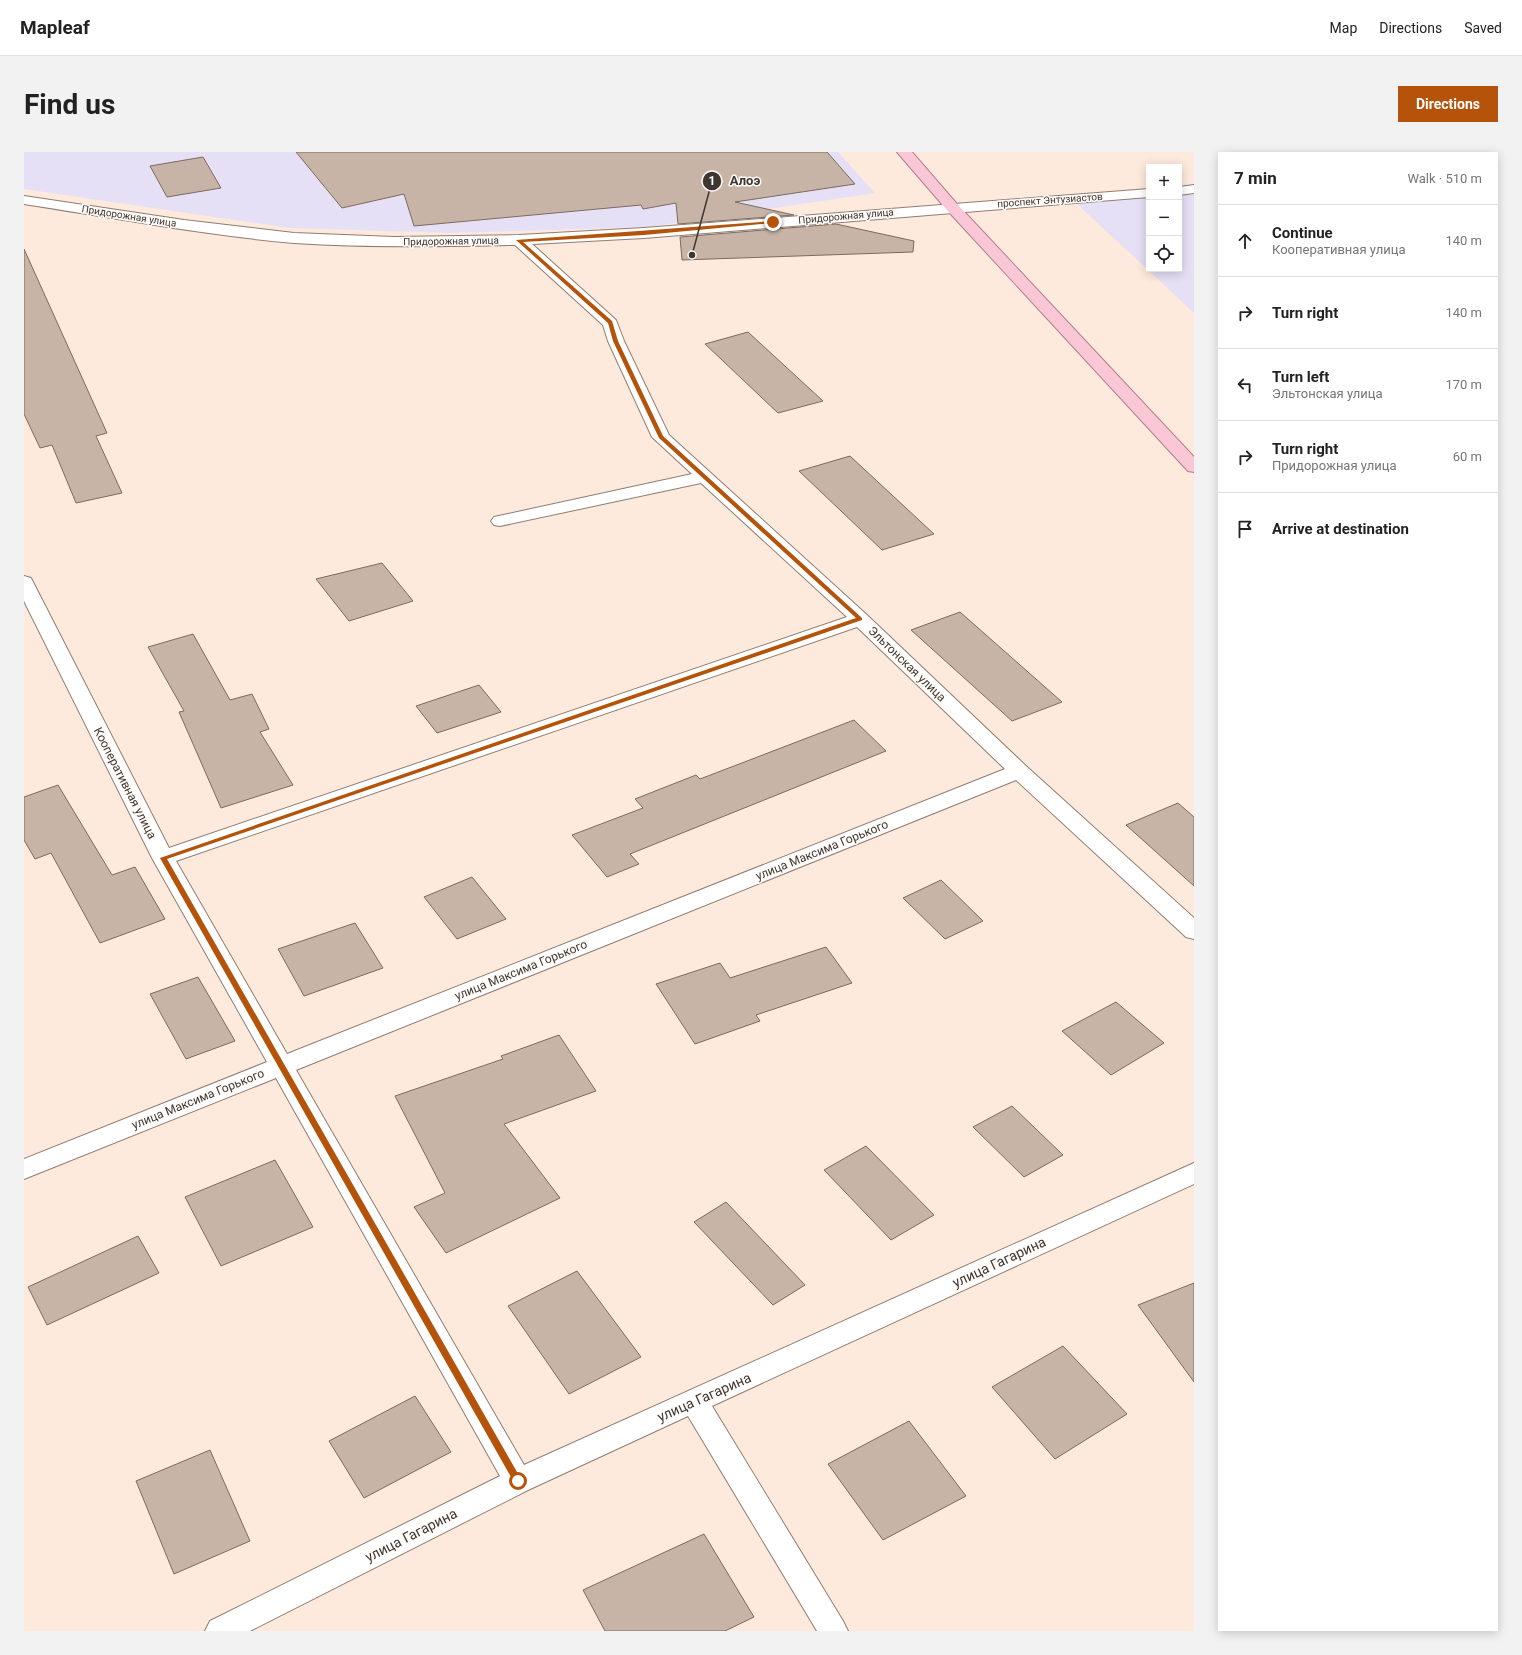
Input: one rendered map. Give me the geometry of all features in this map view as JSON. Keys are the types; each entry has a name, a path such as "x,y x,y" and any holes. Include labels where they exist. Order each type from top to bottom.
{"main road":[{"path":"904,152 952,208 1194,467"}],"street":[{"path":"1182,190 1194,189"},
{"name":"проспект Энтузиастов","path":"952,208 1146,193"},
{"name":"Придорожная улица","path":"24,200 184,225 294,238 394,242 519,240 644,233 952,208"},
{"name":"Эльтонская улица","path":"519,240 610,322 616,341 661,437 860,619 1019,771 1194,931"},
{"path":"500,522 704,477"},
{"name":"Кооперативная улица","path":"24,582 163,858 518,1481"},
{"path":"163,858 860,619"},
{"name":"улица Максима Горького","path":"24,1169 1019,771"},
{"name":"улица Гагарина","path":"220,1631 518,1481 1194,1173"},
{"path":"694,1401 833,1631"}],"shaded area":[{"path":"24,152 838,152 875,193 648,227 451,233 289,228 24,189"},
{"path":"1194,193 1194,313 1150,272 1182,272 1182,194"},
{"path":"1146,196 1146,268 1074,201"}],"building":[{"path":"296,152 827,152 855,184 735,202 794,215 678,224 676,203 643,209 641,205 414,226 404,194 342,208"},
{"path":"203,157 221,188 167,197 150,166"},
{"path":"836,224 914,241 913,252 682,260 680,237"},
{"path":"24,249 107,433 96,436 122,493 76,503 52,445 40,448 24,414"},
{"path":"748,332 823,401 778,413 705,344"},
{"path":"850,456 934,534 882,550 799,471"},
{"path":"382,563 413,601 349,621 316,579"},
{"path":"960,612 1062,702 1012,721 911,630"},
{"path":"193,634 230,700 252,694 269,729 260,732 293,785 221,808 179,712 184,711 148,647"},
{"path":"479,685 501,712 437,733 416,706"},
{"path":"854,720 886,751 630,854 639,864 607,877 572,835 643,808 635,799 696,775 700,779"},
{"path":"58,785 112,875 135,867 165,919 100,943 51,853 35,859 24,840 24,797"},
{"path":"1178,803 1194,817 1194,886 1126,825"},
{"path":"472,877 506,919 457,939 424,897"},
{"path":"941,880 983,921 945,939 903,898"},
{"path":"355,923 383,968 304,996 278,949"},
{"path":"826,947 852,983 756,1015 760,1021 695,1044 656,984 720,963 730,978"},
{"path":"198,977 235,1041 186,1059 150,994"},
{"path":"1116,1002 1164,1043 1111,1075 1062,1031"},
{"path":"559,1035 596,1091 504,1124 560,1198 446,1253 414,1207 445,1193 395,1096 503,1059 501,1056"},
{"path":"1012,1106 1063,1155 1024,1177 973,1127"},
{"path":"866,1146 934,1215 891,1240 824,1170"},
{"path":"275,1160 313,1227 221,1266 185,1197"},
{"path":"726,1202 805,1285 773,1305 694,1222"},
{"path":"138,1236 159,1273 47,1325 28,1287"},
{"path":"577,1271 641,1357 569,1394 508,1306"},
{"path":"1194,1283 1194,1382 1138,1305"},
{"path":"1063,1346 1127,1414 1055,1459 992,1387"},
{"path":"415,1396 451,1452 364,1498 329,1441"},
{"path":"909,1421 966,1496 883,1540 828,1464"},
{"path":"210,1450 250,1541 174,1574 136,1481"},
{"path":"704,1534 754,1617 725,1631 605,1631 583,1590"}],"place":[{"name":"Алоэ","path":"692,255"}],"route":[{"path":"518,1481 163,858 860,619 661,437 616,341 610,322 519,240 644,233 773,222"}]}
